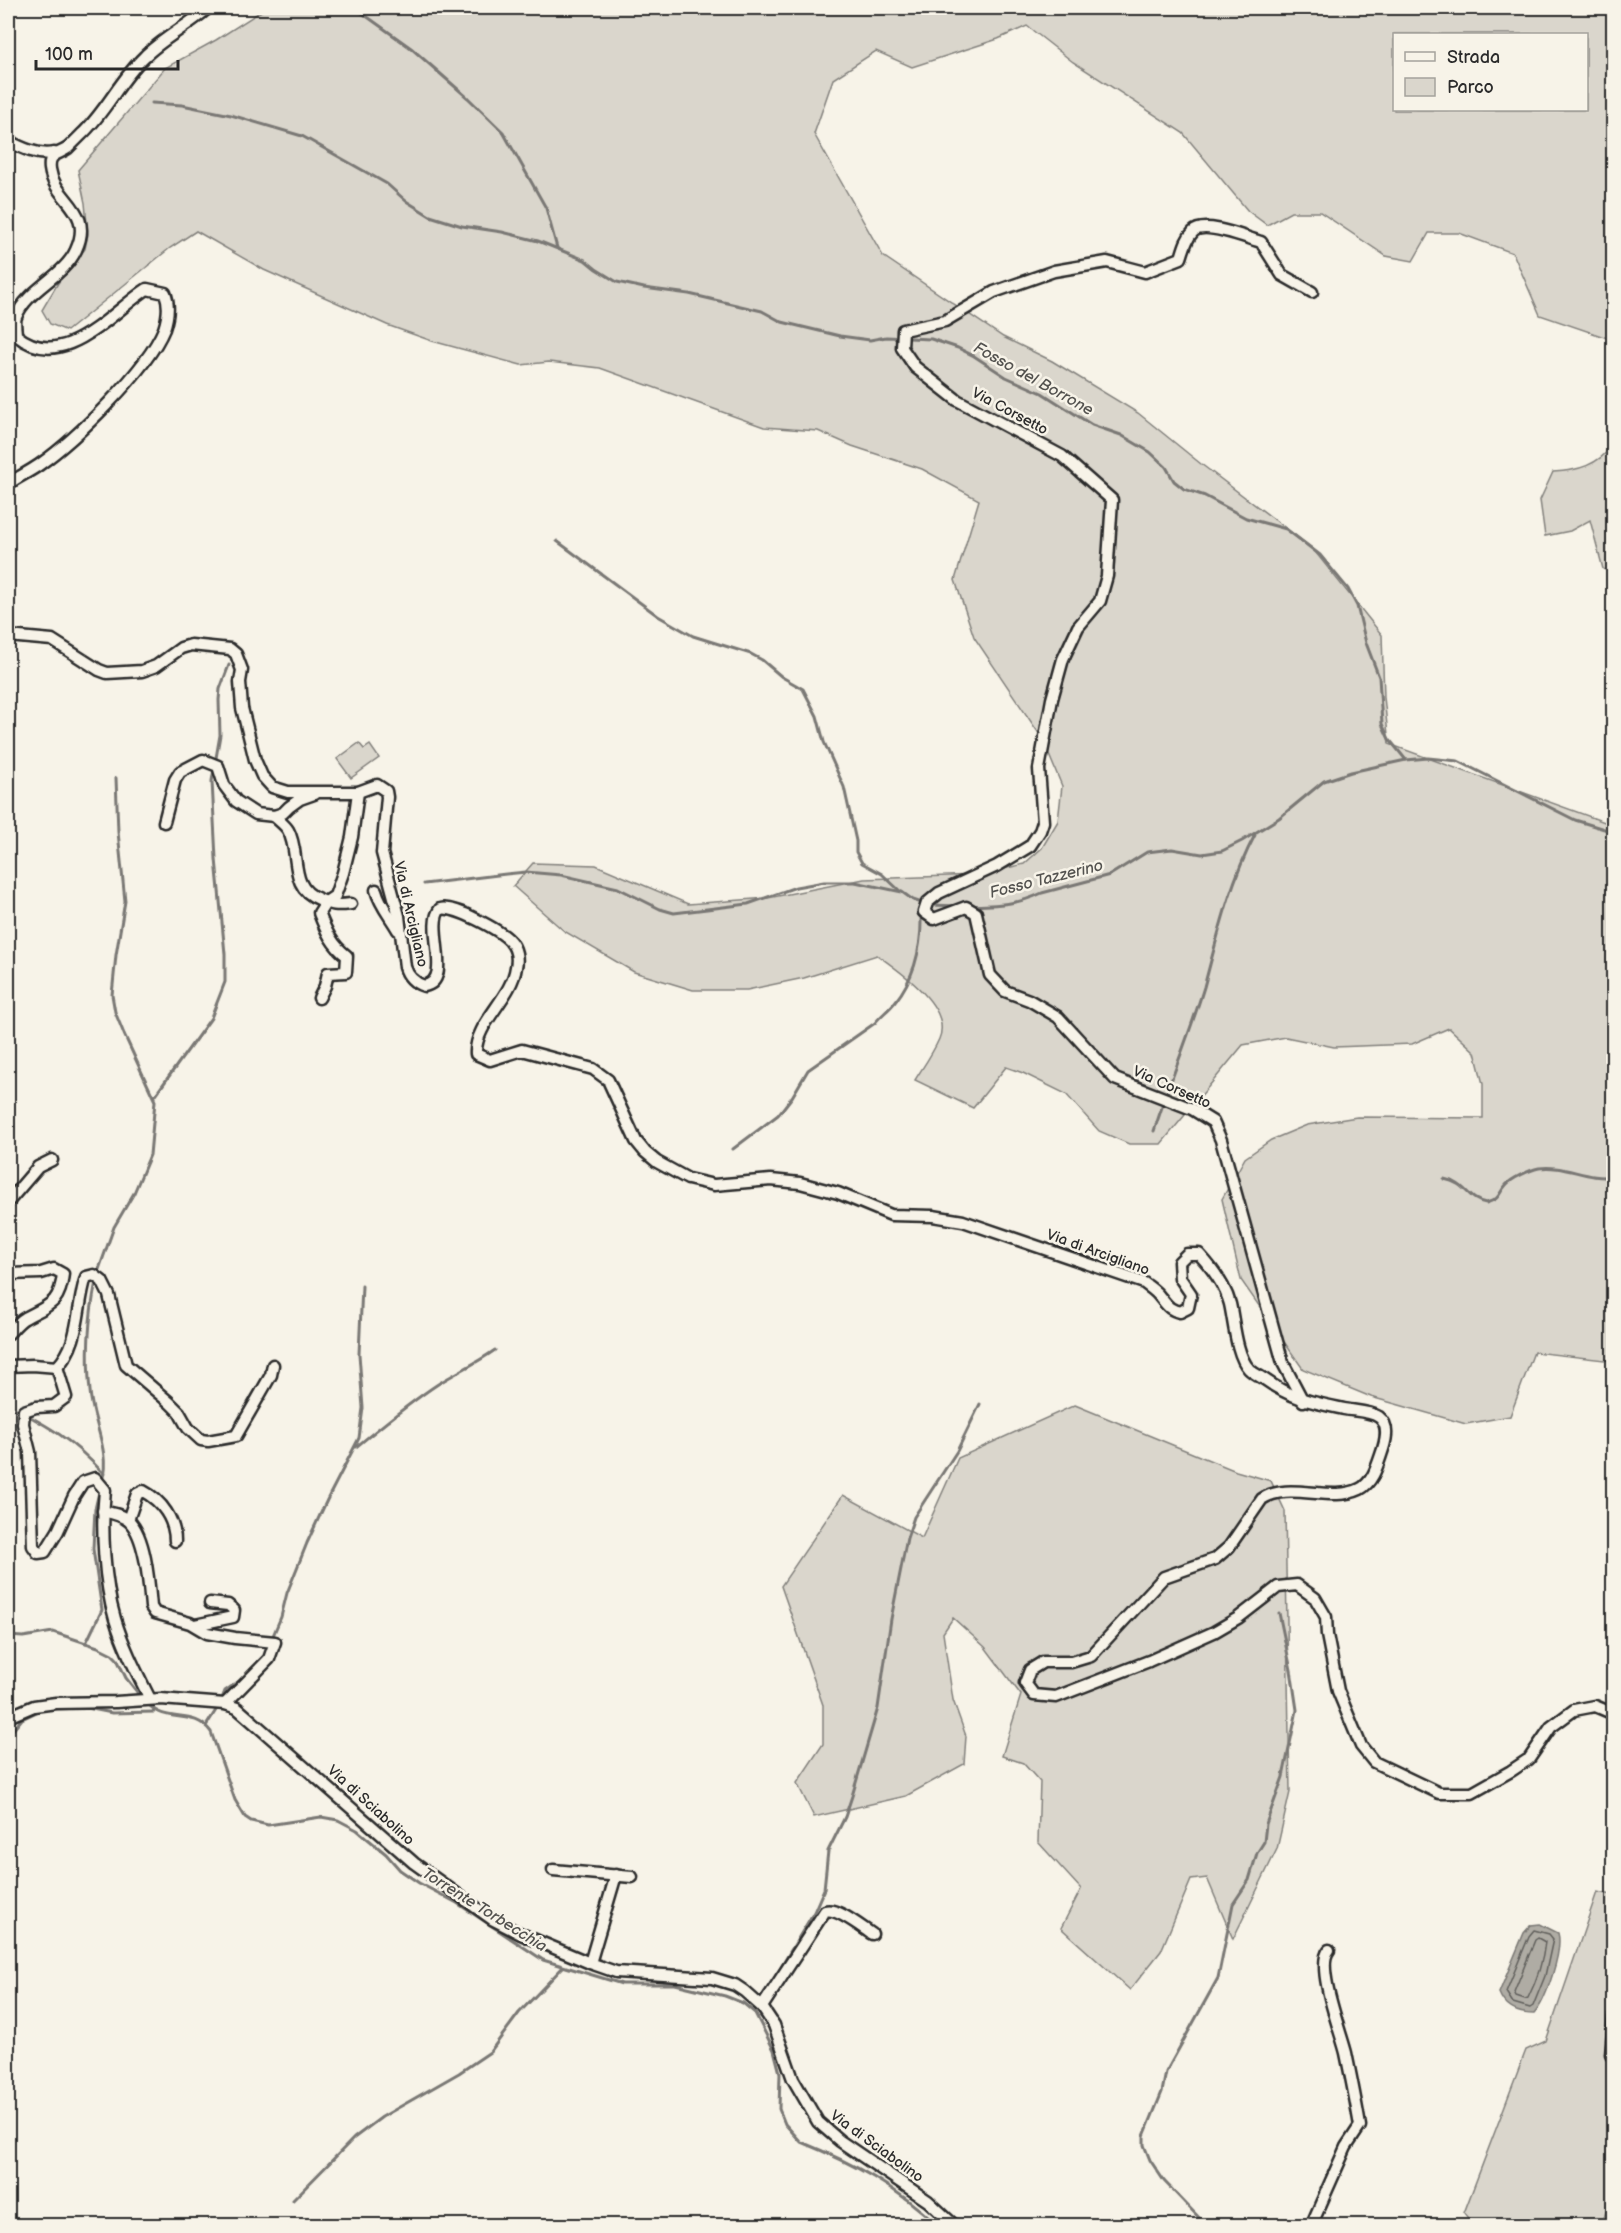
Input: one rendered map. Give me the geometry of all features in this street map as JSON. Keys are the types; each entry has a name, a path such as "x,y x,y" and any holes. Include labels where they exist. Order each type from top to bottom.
{"street":[{"path":"8,141 46,155 66,149 90,127 143,58 172,33 208,8"},
{"path":"8,484 50,456 83,427 131,377 164,329 169,304 165,293 147,289 86,336 71,344 52,348 46,349 24,342 16,335 15,318 27,301 72,258 81,239 80,222 76,211 50,171 50,159 54,153"},
{"name":"Via Corsetto","path":"1303,1401 1283,1363 1214,1122 1192,1109 1115,1078 1058,1017 1029,1000 1005,991 990,975 976,914 966,907 934,919 924,912 926,905 939,893 997,866 1030,846 1040,831 1043,822 1039,769 1052,699 1063,659 1078,627 1100,601 1107,576 1112,500 1062,456 957,400 915,366 902,348 902,339 903,330 945,321 994,292 1053,271 1107,261 1145,272 1181,258 1186,242 1194,230 1204,226 1261,243 1282,275 1312,292"},
{"path":"8,636 52,640 107,673 148,669 174,652 191,645 230,649 236,654 242,670 240,682 242,708 255,760 262,776 278,790 358,792 352,837 343,873 335,896 326,902 320,913 326,932 338,949 347,956 346,972 328,973 326,986 319,998"},
{"path":"164,822 175,780 180,772 203,760 218,766 224,785 236,801 256,814 274,816 284,813 300,799 323,791"},
{"name":"Via di Arcigliano","path":"358,792 378,785 386,791 382,854 399,916 406,971 413,980 424,986 433,983 438,973 434,921 440,909 456,909 505,937 513,946 516,953 516,968 507,991 477,1040 476,1053 490,1060 522,1050 593,1069 608,1080 636,1142 645,1152 680,1175 701,1183 714,1185 771,1180 800,1183 838,1193 891,1215 933,1216 963,1221 1144,1283 1173,1311 1180,1312 1188,1308 1191,1294 1180,1278 1179,1262 1186,1254 1199,1254 1214,1271 1230,1302 1235,1338 1247,1368 1279,1390 1303,1401 1369,1413 1380,1418 1385,1425 1384,1447 1377,1470 1362,1489 1344,1494 1281,1492 1269,1494 1262,1499 1229,1547 1215,1559 1164,1577 1091,1656 1071,1662 1043,1662 1030,1670 1026,1683 1034,1695 1056,1697 1149,1661 1230,1623 1278,1587 1297,1585 1315,1598 1326,1617 1327,1635 1338,1691 1361,1746 1374,1762 1438,1793 1472,1793 1512,1771 1529,1759 1551,1727 1574,1710 1594,1706 1614,1714"},
{"path":"274,816 287,829 294,852 295,870 304,889 311,897 334,907 351,904"},
{"path":"376,890 382,906 388,912 402,939"},
{"path":"8,1202 38,1167 52,1160"},
{"path":"8,1275 41,1273 54,1269 63,1274 61,1290 53,1302 19,1322 8,1334"},
{"path":"57,1367 63,1360 72,1340 79,1317 80,1299 86,1277 94,1275 102,1281 109,1295 126,1365 169,1401 179,1412 188,1428 201,1440 236,1436 271,1374 273,1365"},
{"path":"8,1366 57,1367"},
{"path":"57,1367 66,1397 54,1406 36,1407 24,1411 22,1424 30,1452 33,1546 38,1553 45,1552 83,1482 95,1478 105,1490 103,1511 110,1594 115,1619 150,1699"},
{"path":"128,1520 137,1494 143,1491 149,1494 171,1519 175,1530 175,1541"},
{"path":"103,1511 128,1520 134,1528 146,1563 153,1610 158,1615 195,1625 202,1631 213,1634 275,1642 269,1659 225,1704"},
{"path":"195,1625 233,1617 234,1610 228,1605 210,1603"},
{"name":"Via di Sciabolino","path":"8,1717 42,1704 150,1699 225,1704 244,1713 414,1863 468,1904 492,1919 590,1964 623,1974 702,1977 723,1981 744,1991 762,2007 774,2025 793,2079 818,2122 840,2141 928,2201 955,2226"},
{"path":"553,1870 632,1877"},
{"path":"590,1964 616,1875"},
{"path":"762,2007 825,1911 830,1909 837,1911 872,1934"},
{"path":"1311,2226 1346,2147 1360,2126 1346,2051 1328,1989 1326,1955 1329,1950"},
{"path":"1614,2017 1611,2054 1614,2058"}],"green space":[{"path":"266,8 1613,8 1613,340 1540,315 1513,253 1459,233 1429,233 1413,261 1386,256 1320,212 1291,212 1267,225 1248,211 1183,133 1073,62 1027,26 998,39 912,67 876,51 833,79 814,134 883,256 1003,337 1052,361 1138,413 1312,548 1382,635 1384,697 1389,744 1613,825 1613,1361 1534,1352 1510,1416 1466,1424 1371,1397 1303,1369 1241,1280 1222,1199 1245,1158 1271,1140 1307,1125 1357,1117 1483,1118 1483,1084 1475,1052 1449,1028 1412,1044 1334,1047 1286,1037 1243,1045 1161,1144 1129,1144 1099,1131 1066,1094 1006,1067 973,1108 915,1080 939,1039 941,1027 938,1014 931,1002 910,980 877,955 804,978 747,990 693,990 634,972 564,931 513,886 533,863 596,865 688,904 768,898 864,879 977,875 1024,864 1042,848 1058,821 1062,786 1042,738 974,637 955,580 979,500 922,469 852,446 818,431 764,427 600,368 549,362 521,365 432,341 387,325 264,270 196,231 170,248 67,331 50,324 42,310 58,283 85,249 88,234 85,203 78,170 165,68 216,40"},
{"path":"1613,445 1613,573 1603,569 1590,520 1570,531 1545,536 1540,500 1553,472 1587,466 1601,458"},
{"path":"359,743 364,749 370,745 379,758 351,778 337,759"},
{"path":"1075,1405 1236,1471 1271,1481 1285,1511 1290,1792 1277,1849 1233,1939 1207,1878 1191,1880 1161,1951 1130,1990 1061,1928 1081,1889 1038,1842 1040,1782 1023,1763 1002,1756 1021,1695 985,1647 953,1618 943,1633 953,1700 966,1736 964,1764 906,1796 814,1817 797,1783 823,1744 823,1705 781,1586 843,1495 922,1538 958,1458"},
{"path":"1597,1892 1613,1895 1614,2185 1602,2225 1473,2225 1464,2213 1526,2050 1546,2041"}],"water":[{"path":"1540,1924 1558,1933 1556,1963 1539,2007 1534,2014 1523,2013 1508,2006 1499,1993 1524,1933 1531,1925"}],"waterway":[{"path":"355,8 411,48 503,132 546,208 557,248"},
{"path":"1416,8 1423,8"},
{"name":"Fosso del Borrone","path":"152,103 182,105 231,115 302,136 387,184 406,201 430,216 462,226 502,232 538,241 585,260 617,282 689,294 762,311 782,322 840,336 870,340 886,337 931,339 974,356 1006,377 1042,393 1092,425 1121,435 1150,452 1166,467 1174,481 1184,489 1205,496 1246,518 1286,529 1320,555 1348,589 1357,606 1366,643 1379,677 1382,724 1389,739 1406,760"},
{"path":"557,541 658,616 693,636 751,654 803,689 817,716 824,742 844,787 856,841 856,852 862,863 882,874 900,891"},
{"path":"154,1097 211,1018 225,982 225,954 216,859 212,781 220,735 220,689 229,665"},
{"name":"Fosso Tazzerino","path":"970,906 1016,902 1110,875 1147,852 1172,849 1202,854 1222,851 1279,818 1324,781 1351,772 1406,760 1428,758 1458,761 1575,820 1614,832"},
{"path":"97,1275 114,1227 134,1193 150,1155 155,1101 115,1012 112,995 125,901 118,832 116,778"},
{"path":"1166,1095 1200,1000 1238,871 1255,835"},
{"name":"Fosso Tazzerino","path":"424,884 526,872 561,875 618,888 660,909 674,913 748,904 796,887 824,882 855,882 902,892 913,900 925,904"},
{"name":"Fosso Tazzerino","path":"931,905 958,906"},
{"path":"733,1149 778,1115 808,1070 875,1023 895,1002 908,982 916,960 921,913"},
{"path":"1154,1131 1164,1101"},
{"path":"1444,1179 1458,1184 1475,1199 1486,1203 1497,1198 1512,1180 1539,1168 1558,1168 1595,1176 1614,1176"},
{"path":"96,1281 90,1322 88,1363 91,1402 103,1448 102,1481"},
{"path":"272,1638 307,1543 359,1438 363,1408 359,1354 362,1286"},
{"path":"356,1447 427,1391 495,1350"},
{"path":"775,1977 814,1912 824,1889 828,1851 845,1817 878,1708 891,1619 907,1538 914,1517 957,1451 980,1404"},
{"path":"8,1405 60,1435 82,1452 104,1474"},
{"path":"86,1643 102,1610 93,1549 95,1509 100,1488"},
{"path":"1207,2226 1164,2181 1150,2160 1144,2145 1144,2136 1162,2092 1166,2072 1218,1978 1233,1904 1249,1880 1257,1853 1264,1842 1266,1824 1283,1777 1297,1710 1279,1613"},
{"name":"Torrente Torbecchia","path":"8,1636 23,1637 53,1632 98,1647 117,1659 126,1678 141,1697"},
{"path":"221,1701 225,1691 245,1677"},
{"name":"Torrente Torbecchia","path":"148,1704 163,1714 196,1720 211,1732 235,1800 245,1817 251,1821 268,1825 321,1817 338,1820 357,1830 386,1854 400,1870 419,1883 457,1903 543,1960 622,1984 675,1984 725,1996 743,2003 755,2013 774,2050 780,2073 779,2109 785,2124 801,2142 839,2158 874,2177 907,2199 938,2226"},
{"path":"206,1726 218,1707"},
{"path":"50,1709 87,1708 112,1713 154,1712"},
{"path":"8,1736 22,1719 41,1710"},
{"path":"293,2200 354,2138 382,2117 459,2073 490,2052 519,2013 563,1967"}]}
